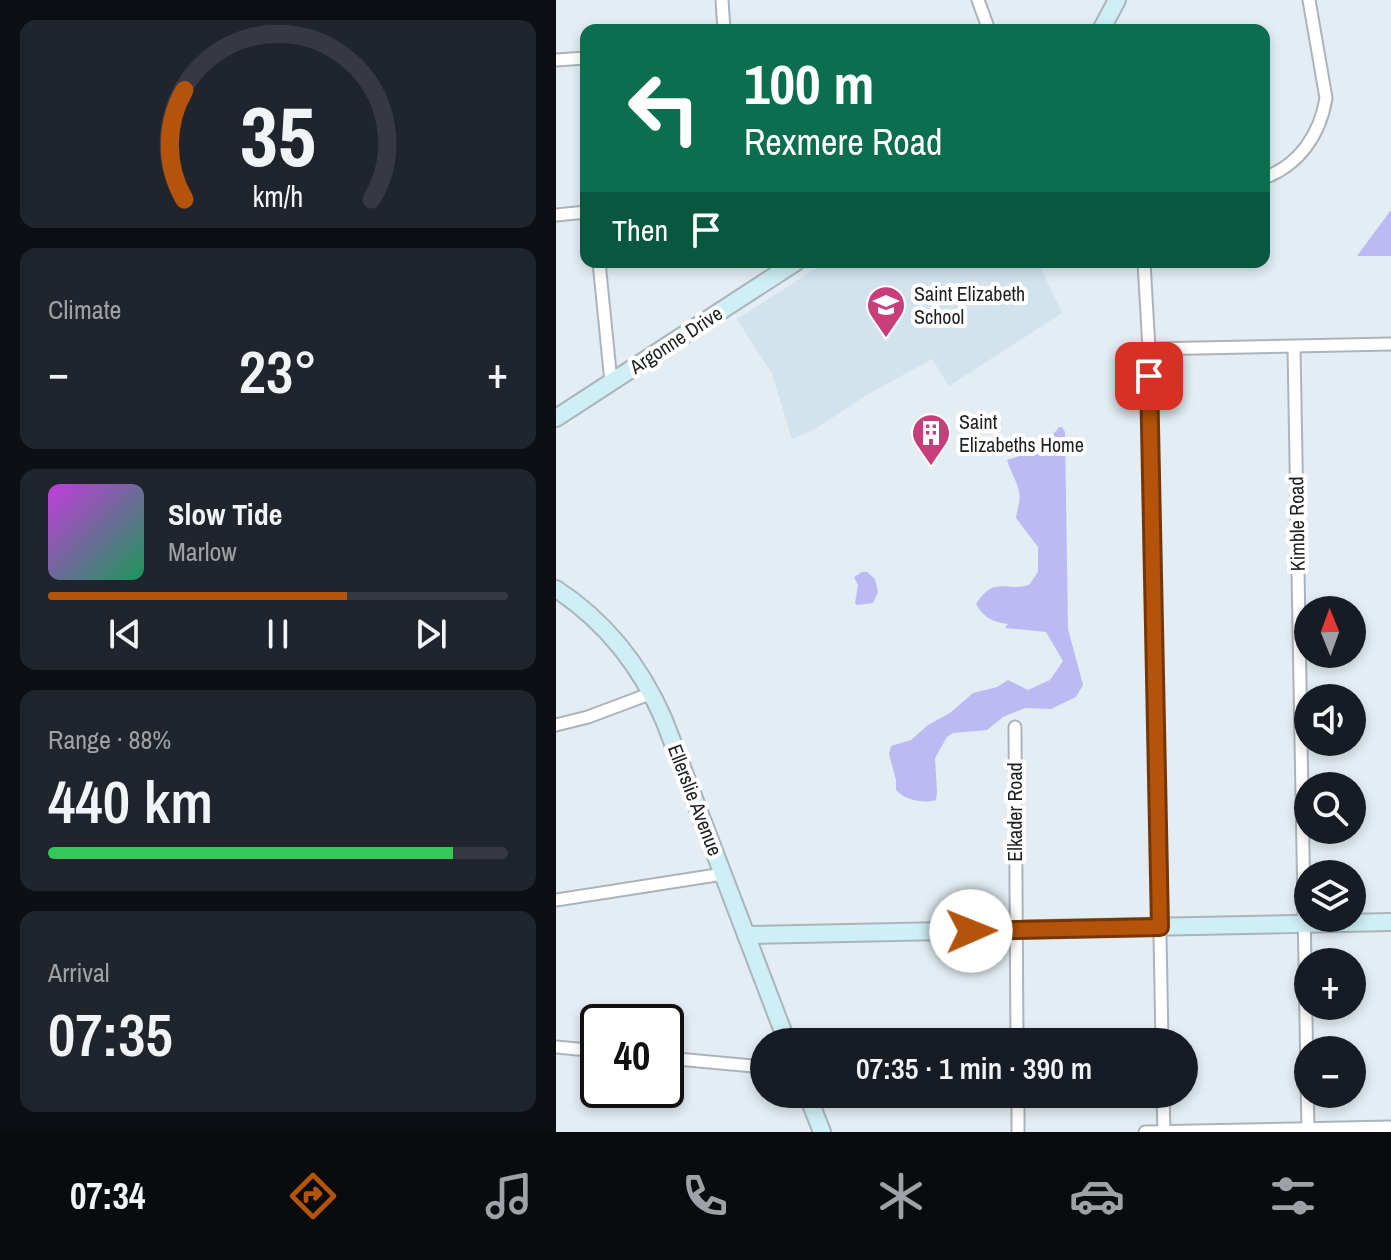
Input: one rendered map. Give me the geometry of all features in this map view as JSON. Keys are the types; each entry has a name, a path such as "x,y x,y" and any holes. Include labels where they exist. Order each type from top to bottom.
{"street":[{"path":"722,0 724,24"},
{"path":"978,0 987,24"},
{"path":"1104,24 1117,0"},
{"path":"1270,175 1298,157 1316,133 1324,110 1326,98 1309,0"},
{"path":"556,60 580,58"},
{"path":"556,215 580,213"},
{"path":"600,268 611,382"},
{"name":"Argonne Drive","path":"556,418 779,268"},
{"path":"1144,268 1149,349 1162,1028"},
{"path":"1149,349 1391,344"},
{"name":"Kimble Road","path":"1294,347 1304,860"},
{"name":"Ellerslie Avenue","path":"556,589 611,635 652,693 782,1028"},
{"path":"556,725 588,717 652,693"},
{"name":"Elkader Road","path":"1015,727 1017,1028"},
{"path":"556,900 723,874"},
{"path":"1366,923 1391,922"},
{"path":"746,935 1294,924"},
{"name":"Kimble Road","path":"1305,932 1308,1130"},
{"path":"556,1047 580,1049"},
{"path":"684,1060 750,1066"},
{"path":"813,1108 822,1132"},
{"path":"1018,1108 1018,1132"},
{"path":"1163,1108 1164,1132"},
{"path":"1145,1132 1391,1127"}],"shaded area":[{"path":"1391,210 1391,256 1357,256"},
{"name":"Saint Elizabeth School","path":"817,268 1041,268 1062,313 949,386 932,359 865,396 815,429 792,439 772,374 737,319"},
{"path":"1059,427 1065,432 1068,629 1083,685 1076,697 1051,709 1025,708 1003,717 987,730 953,733 947,737 935,758 936,800 909,799 896,790 889,754 891,746 911,740 973,693 997,687 1008,680 1028,690 1050,680 1063,661 1046,632 1005,628 1008,624 989,618 976,604 995,587 1029,585 1038,572 1038,547 1016,518 1019,491 1007,460 1036,449"},
{"path":"862,572 875,579 878,592 873,603 857,605 858,585 854,577"}],"place":[{"name":"Saint Elizabeth School","path":"886,339"},
{"name":"Saint Elizabeths Home","path":"931,467"}],"route":[{"path":"971,931 1160,927 1149,376"}]}
